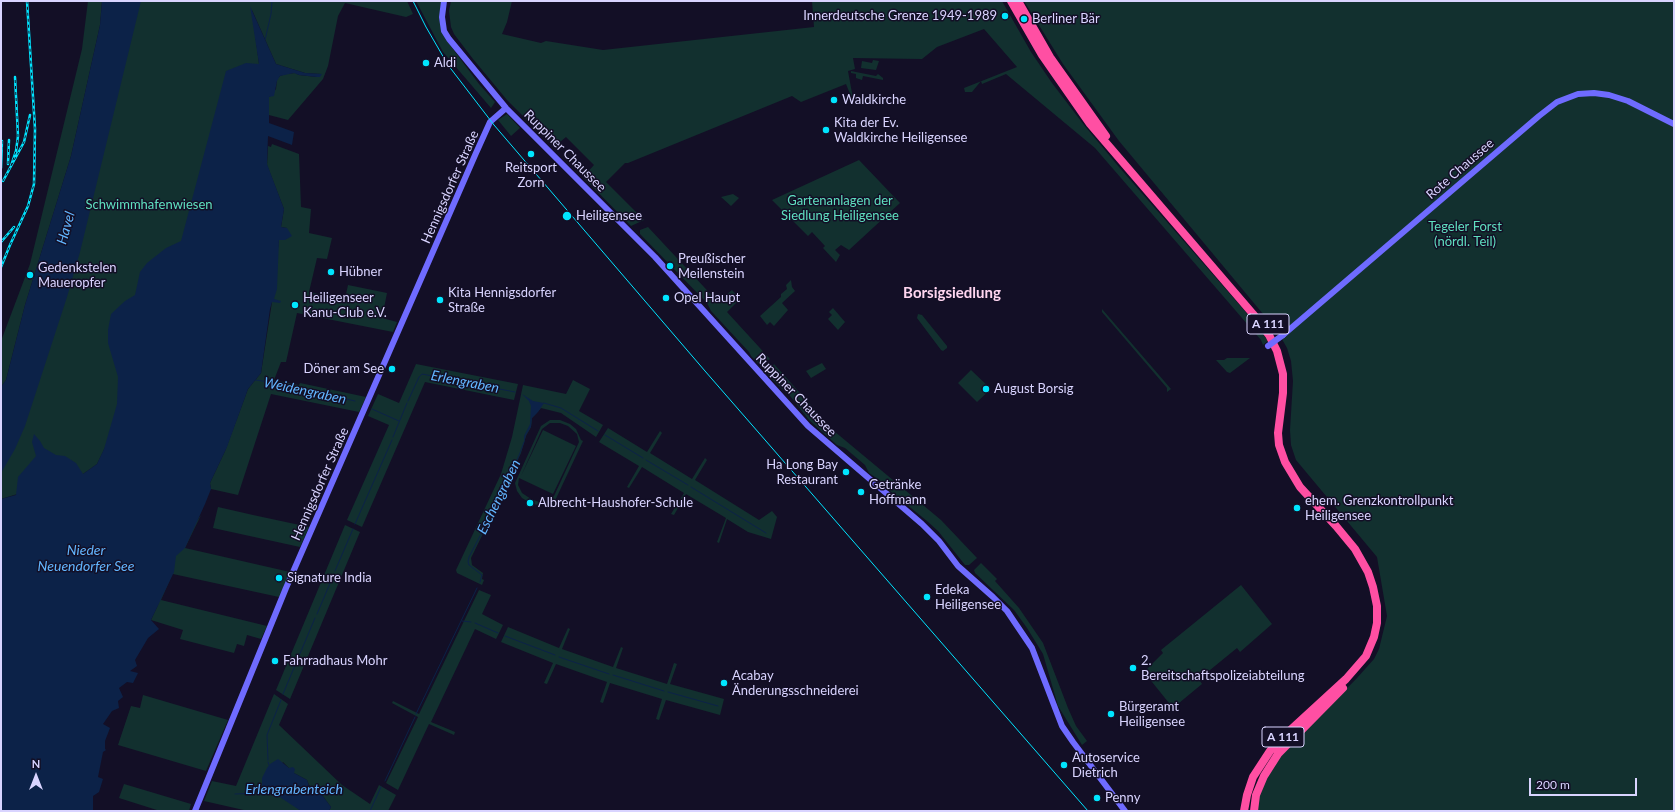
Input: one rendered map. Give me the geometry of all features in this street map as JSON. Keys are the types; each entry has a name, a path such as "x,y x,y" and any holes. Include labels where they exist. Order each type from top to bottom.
{"highway":[{"name":"A 111","path":"1011,1 1042,55 1082,114 1112,152 1257,319 1269,335 1277,351 1283,374 1283,392 1278,433 1285,462 1300,487 1336,526 1354,549 1368,572 1376,599 1377,623 1373,642 1363,660 1348,680 1285,735 1270,751 1253,777 1244,811"},
{"name":"A 111","path":"1018,1 1050,57 1102,129 1278,338 1285,356 1288,373 1289,388 1284,431 1289,458 1308,488 1343,525 1358,545 1370,566 1381,595 1382,622 1376,647 1370,659 1277,749 1257,777 1248,811"},
{"path":"1239,811 1246,782 1251,770 1264,751 1283,730 1348,680"},
{"path":"1254,811 1256,795 1261,782 1278,754 1348,680"}],"main road":[{"name":"Ruppiner Chaussee","path":"444,1 442,17 444,31 448,38 506,108 655,257 808,426 922,524 958,566 1007,611 1026,637 1034,652 1062,726 1125,811"},
{"name":"Rote Chaussee","path":"1268,346 1557,102 1578,94 1594,93 1609,95 1628,101 1674,124"},
{"name":"Hennigsdorfer Straße","path":"195,811 286,588 476,153 490,122 506,108"}],"green space":[{"path":"88,1 102,1 100,25 71,156 25,305 6,380 1,387 1,341 30,264 82,49"},
{"name":"Schwimmhafenwiesen","path":"138,1 407,1 413,14 406,17 345,3 338,16 328,66 323,79 288,120 269,115 269,97 276,89 277,79 286,74 295,73 299,75 317,77 321,74 305,73 276,64 252,10 259,64 209,220 97,464 83,474 1,499 1,466"},
{"path":"416,1 442,1 440,8 440,20 447,41 479,84 495,102 491,108 443,52"},
{"path":"451,1 512,1 507,22 502,34 541,43 546,41 603,50 814,27 812,1 1002,1 1031,52 1052,83 1084,125 1250,317 1268,341 1263,345 1261,340 1095,148 1006,74 982,84 981,81 1017,67 984,29 937,47 922,59 853,58 855,69 848,71 854,104 846,84 801,102 792,96 625,163 606,182 644,220 631,226 583,177 594,165 566,137 554,147 507,100 473,59 454,34 451,27 449,11"},
{"name":"Tegeler Forst (nördl. Teil)","path":"1024,1 1674,1 1674,811 1257,811 1260,791 1275,762 1357,678 1374,659 1379,649 1387,616 1377,557 1296,460 1291,445 1290,430 1293,381 1291,361 1287,348 1278,332 1119,141 1063,64"},
{"path":"873,60 879,61 876,70 861,68 862,61 872,63"},
{"path":"851,71 876,76 878,74 883,78 883,80 863,76 862,80 856,78 856,74 851,73"},
{"path":"981,81 972,92 965,92 964,88"},
{"path":"507,114 520,128 511,136 498,120"},
{"path":"272,144 299,154 301,207 311,209 309,233 332,238 327,259 317,258 309,292 345,299 348,285 387,293 382,318 397,322 393,332 297,313 286,362 281,362 274,380 299,385 300,383 366,397 359,412 271,394 238,495 211,489 210,483 225,451 248,389 261,373 272,302 279,239 287,228 281,227 284,209 267,165 268,146 271,147"},
{"name":"Gartenanlagen der Siedlung Heiligensee","path":"859,160 900,203 849,250 841,245 835,250 840,255 836,262 823,248 825,246 812,232 808,236 772,200"},
{"path":"733,194 739,198 731,206 721,197"},
{"path":"648,227 718,302 732,290 740,299 727,312 770,359 762,364 759,364 751,356 711,311 707,303 640,234 640,230"},
{"path":"791,280 792,287 795,291 782,303 788,310 774,326 770,322 767,325 760,316 781,297 781,294 787,289 786,285"},
{"path":"833,308 845,322 838,330 828,319 832,315 829,312"},
{"path":"1102,309 1171,389 1167,392 1167,388 1102,312"},
{"path":"918,314 922,315 947,346 947,348 943,351 941,350 917,318"},
{"path":"1227,358 1250,358 1230,373 1227,372 1216,360 1224,360"},
{"path":"822,363 826,369 811,378 806,371"},
{"path":"416,364 518,384 514,400 425,382 362,527 347,520 389,425 368,416 378,394 399,403"},
{"path":"774,364 834,431 941,520 977,558 969,565 965,565 938,531 885,487 882,482 869,473 865,465 845,448 837,445 809,420 787,392 768,375"},
{"path":"971,370 991,389 977,402 958,383"},
{"path":"573,380 590,389 579,411 603,425 596,437 561,413 541,408 532,418 531,427 526,436 521,453 471,558 472,565 483,573 482,579 484,580 482,585 457,573 456,570 501,474 512,437 523,385 566,394"},
{"path":"550,420 560,420 570,424 576,429 581,440 583,441 553,505 550,503 540,505 532,504 522,498 517,491 515,483 541,426","holes":["550,423 560,423 568,426 577,434 579,442 554,496 548,501 539,502 522,493 518,485 519,478 553,494 576,446 543,430 521,476 542,429"]},
{"path":"608,428 647,452 660,431 662,433 650,453 692,479 705,458 707,460 695,480 759,520 772,511 777,517 771,539 748,532 727,519 719,543 717,542 726,518 686,494 674,515 671,514 684,493 642,467 629,488 627,487 639,466 599,442"},
{"path":"218,507 309,527 300,547 213,528"},
{"path":"201,515 185,548 290,572 279,597 173,574 170,558"},
{"path":"345,525 360,532 290,699 276,690"},
{"path":"981,563 997,579 995,581 1019,608 1043,643 1076,726 1087,741 1082,745 1058,706 1043,654 1027,628 1014,610 975,573 974,570"},
{"path":"172,575 161,600 267,626 261,639 247,635 244,646 237,644 234,653 180,639 183,630 151,620 158,605 160,594"},
{"path":"1241,585 1272,624 1240,652 1237,648 1199,679 1202,684 1173,708 1144,672 1163,653 1161,650"},
{"path":"479,590 491,595 482,614 503,625 496,639 475,629 431,722 455,732 454,735 429,724 398,790 386,783 418,717 392,703 393,701 419,714"},
{"path":"508,627 559,648 568,628 570,629 562,649 613,667 621,647 623,648 616,668 667,684 674,663 677,664 670,684 724,699 720,715 666,700 659,720 656,719 662,699 610,683 603,703 600,702 607,682 556,664 547,684 544,683 553,663 501,642"},
{"path":"274,694 288,704 279,725 342,785 370,804 379,785 396,795 388,811 329,811 331,807 322,795 320,795 309,785 307,780 294,773 283,762 265,790 273,788 301,811 248,811 204,801 212,781 236,786"},
{"path":"143,695 228,720 206,771 118,745 131,706 140,708"},
{"path":"124,784 191,804 189,811 160,811 119,798"}],"water":[{"name":"Havel","path":"102,1 141,1 80,252 67,297 25,426 15,449 1,473 1,387 6,380 25,305 71,156 100,25"},
{"name":"Nieder Neuendorfer See","path":"250,6 276,64 305,73 322,74 320,77 299,75 294,73 280,76 277,81 274,96 269,97 269,123 294,132 292,145 268,136 267,164 284,209 281,227 287,228 292,236 285,240 279,240 277,289 274,299 281,301 280,303 272,302 270,309 261,373 248,389 227,447 210,483 211,489 205,504 185,548 176,556 174,572 151,620 159,629 148,638 135,660 137,666 130,671 138,673 133,683 127,682 119,688 123,697 118,701 119,708 112,711 103,724 110,728 105,741 106,750 103,752 98,777 103,779 99,792 93,796 93,811 1,811 1,499 16,495 18,477 36,456 32,442 34,434 44,448 56,455 65,456 76,463 83,474 97,464 104,449 117,404 118,377 108,343 108,330 111,314 125,301 135,295 140,272 147,263 166,248 181,241 226,71 246,63 259,64"},
{"path":"522,394 533,401 544,403 532,418 531,427 526,435 524,443 524,436 530,424 531,406 529,401"},
{"name":"Erlengrabenteich","path":"278,759 289,768 293,767 295,769 294,773 307,780 309,786 322,795 331,807 329,811 301,811 275,794 273,788 262,790 262,778 267,768"}],"waterway":[{"path":"265,40 271,14 272,1"},
{"name":"Erlengraben","path":"408,401 419,377 422,374 515,392"},
{"name":"Weidengraben","path":"255,380 276,383 355,401"},
{"name":"Weidengraben","path":"393,437 407,403"},
{"path":"544,403 561,408 598,431"},
{"name":"Weidengraben","path":"372,409 399,421"},
{"path":"605,435 643,458"},
{"name":"Erlengraben","path":"355,524 392,440"},
{"name":"Eschengraben","path":"480,582 482,575 469,565 469,557 501,496 524,442"},
{"path":"646,460 688,485"},
{"path":"691,487 766,533"},
{"name":"Erlengraben","path":"335,571 353,529"},
{"name":"Erlengraben","path":"317,614 334,574"},
{"name":"Eschengraben","path":"416,714 477,588"},
{"name":"Erlengraben","path":"283,694 315,618"},
{"path":"462,621 471,622"},
{"path":"475,623 498,633"},
{"path":"505,636 555,655"},
{"path":"559,657 609,674"},
{"path":"613,675 664,691"},
{"path":"668,692 718,706"},
{"name":"Erlengraben","path":"268,760 267,735 281,700"},
{"name":"Eschengraben","path":"385,781 415,717"},
{"name":"Eschengraben","path":"370,811 381,787"},
{"path":"262,793 264,790"},
{"path":"235,794 260,793"}],"tram line":[{"path":"413,1 448,65 494,125 705,371 1088,811"}],"railway":[{"path":"1,267 28,206 34,184 35,129 27,1"},
{"path":"11,166 16,151 18,136 15,77"},
{"path":"3,181 24,142 30,115"},
{"path":"8,164 9,140"},
{"path":"1,168 2,141"},
{"path":"1,242 14,227"}],"place":[{"name":"Innerdeutsche Grenze 1949-1989","path":"1005,16"},
{"name":"Berliner Bär","path":"1024,19"},
{"name":"Aldi","path":"426,63"},
{"name":"Waldkirche","path":"834,100"},
{"name":"Kita der Ev. Waldkirche Heiligensee","path":"826,130"},
{"name":"Reitsport Zorn","path":"531,154"},
{"name":"Heiligensee","path":"567,216"},
{"name":"Preußischer Meilenstein","path":"670,266"},
{"name":"Hübner","path":"331,272"},
{"name":"Gedenkstelen Maueropfer","path":"30,275"},
{"name":"Opel Haupt","path":"666,298"},
{"name":"Kita Hennigsdorfer Straße","path":"440,300"},
{"name":"Heiligenseer Kanu-Club e.V.","path":"295,305"},
{"name":"Döner am See","path":"392,369"},
{"name":"August Borsig","path":"986,389"},
{"name":"Ha Long Bay Restaurant","path":"846,472"},
{"name":"Getränke Hoffmann","path":"861,492"},
{"name":"Albrecht-Haushofer-Schule","path":"530,503"},
{"name":"ehem. Grenzkontrollpunkt Heiligensee","path":"1297,508"},
{"name":"Signature India","path":"279,578"},
{"name":"Edeka Heiligensee","path":"927,597"},
{"name":"Fahrradhaus Mohr","path":"275,661"},
{"name":"2. Bereitschaftspolizeiabteilung","path":"1133,668"},
{"name":"Acabay Änderungsschneiderei","path":"724,683"},
{"name":"Bürgeramt Heiligensee","path":"1111,714"},
{"name":"Autoservice Dietrich","path":"1064,765"},
{"name":"Penny","path":"1097,798"}],"district":[{"name":"Borsigsiedlung","path":"952,293"}]}
